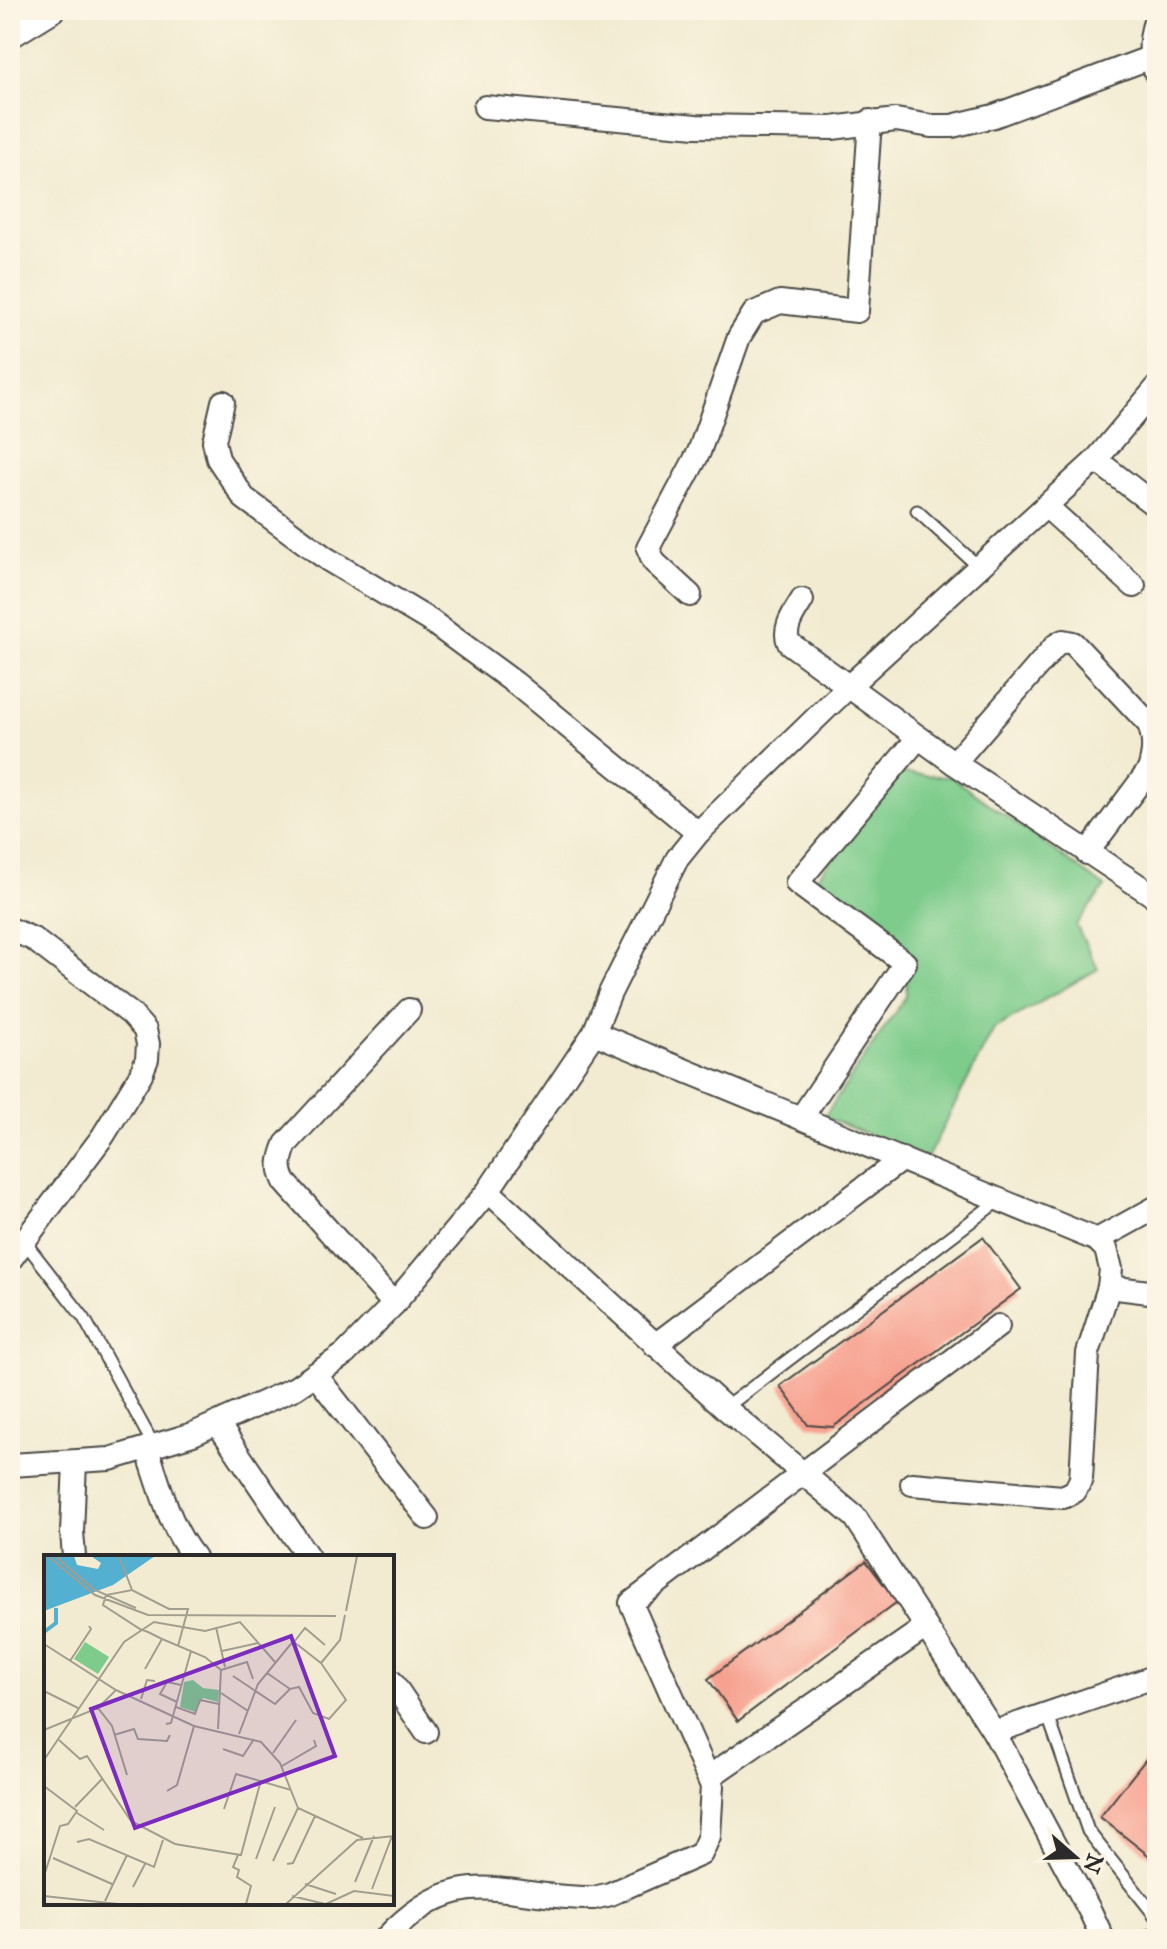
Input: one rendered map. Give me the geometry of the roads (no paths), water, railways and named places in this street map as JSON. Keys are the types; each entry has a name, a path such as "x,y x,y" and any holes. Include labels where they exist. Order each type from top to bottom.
{"street":[{"path":"10,37 54,10"},
{"path":"485,107 696,126 832,128 896,120 952,126 994,116 1153,66 1152,30 1157,14"},
{"path":"690,595 654,562 648,548 699,452 739,337 754,313 780,302 857,311 870,121"},
{"path":"10,1465 110,1459 150,1448 218,1424 295,1388 345,1354 394,1304 488,1191 594,1033 610,993 677,859 698,833 848,687 1096,460 1157,387"},
{"path":"223,402 214,441 218,459 244,498 327,559 419,614 503,674 698,833"},
{"path":"1096,460 1157,507"},
{"path":"1046,506 1134,586"},
{"path":"802,600 789,623 786,635 789,643 954,763 1157,898"},
{"path":"954,763 1056,645 1063,641 1073,643 1149,724 1154,738 1149,770 1087,853"},
{"path":"801,1118 905,963 797,883 918,738"},
{"path":"10,929 33,939 131,1014 145,1030 148,1044 147,1059 141,1074 103,1136 17,1236 10,1260"},
{"path":"394,1304 285,1182 280,1171 286,1144 409,1010"},
{"path":"594,1033 1097,1240 1106,1249 1111,1269 1109,1287 1088,1353 1081,1479 1075,1491 1063,1497 912,1484"},
{"path":"655,1345 902,1159"},
{"path":"488,1191 725,1408 855,1517 994,1732 1103,1939"},
{"path":"1097,1240 1157,1207"},
{"path":"1109,1287 1157,1293"},
{"path":"385,1939 415,1910 451,1892 491,1888 594,1898 688,1862 701,1854 709,1836 712,1796 709,1777 631,1603 998,1326"},
{"path":"315,1374 427,1518"},
{"path":"218,1424 307,1555"},
{"path":"150,1448 174,1525 182,1543 192,1555"},
{"path":"74,1555 75,1462"},
{"path":"709,1777 926,1627"},
{"path":"994,1732 1157,1676"},
{"path":"394,1685 426,1732"}],"lane":[{"path":"917,511 979,567"},
{"path":"725,1408 999,1200"},
{"path":"17,1236 84,1318 150,1448"},
{"path":"1047,1713 1088,1831 1157,1918"},
{"path":"1140,1939 1157,1933"}]}
